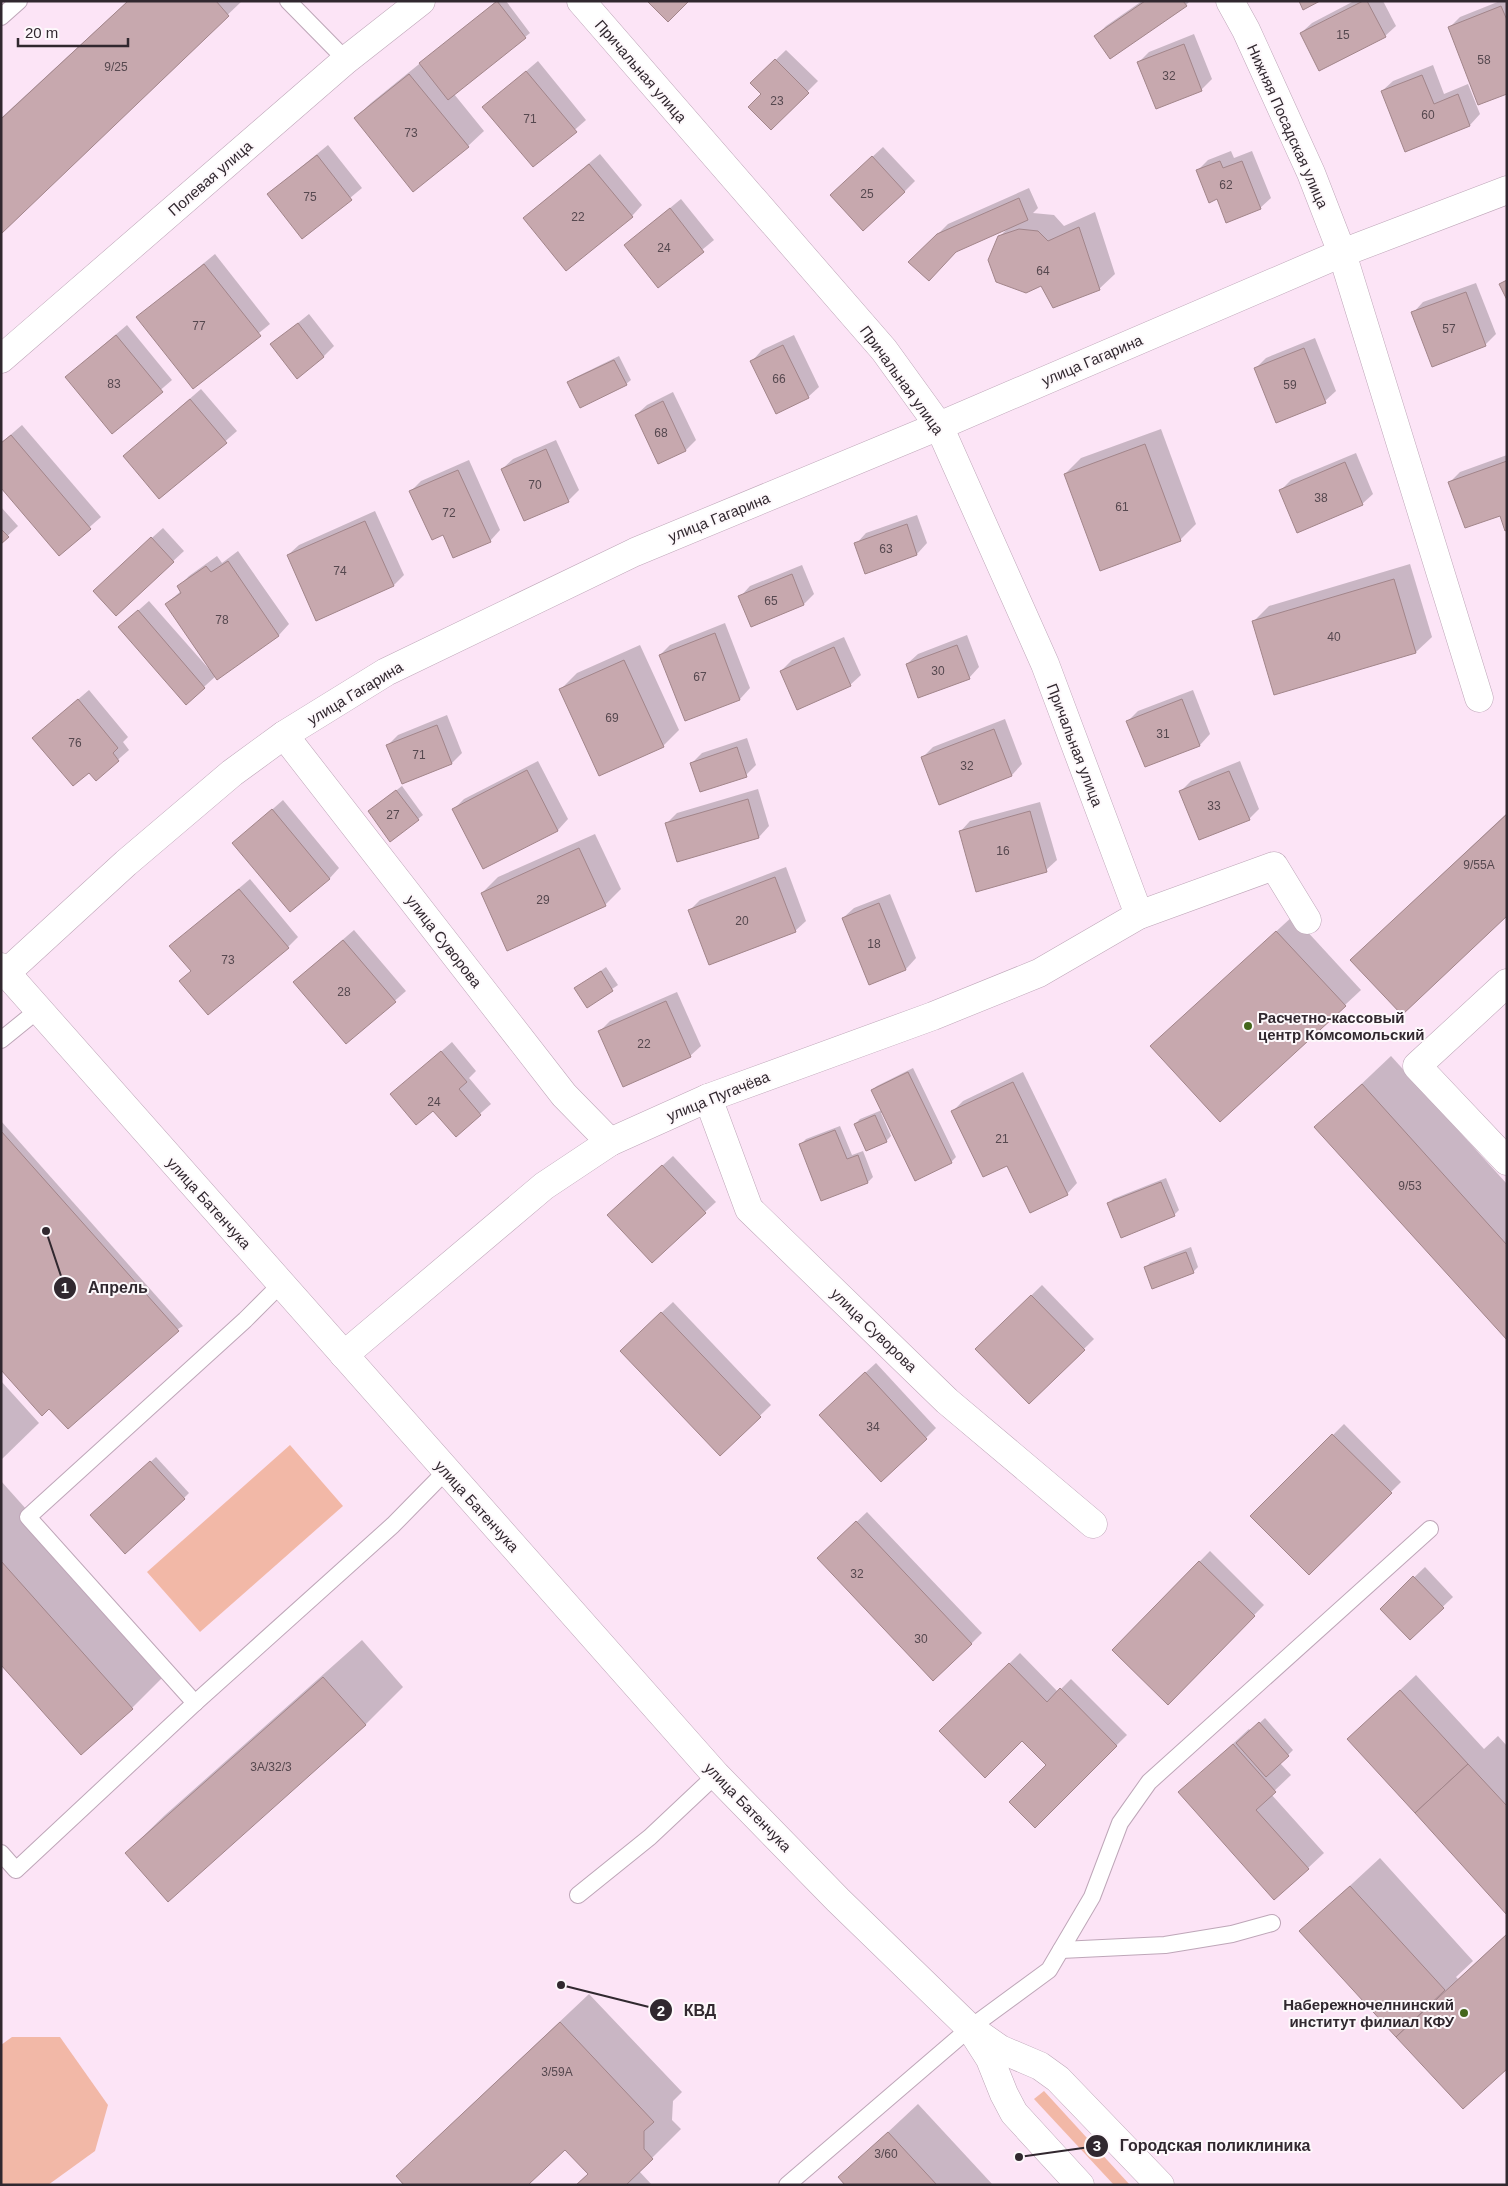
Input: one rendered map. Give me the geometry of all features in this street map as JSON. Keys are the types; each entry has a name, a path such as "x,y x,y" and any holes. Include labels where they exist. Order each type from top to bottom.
{"street":[{"name":"Полевая улица","path":"1,359 346,60 421,1"},
{"name":"Причальная улица","path":"581,1 884,350 939,426 1044,664 1139,915"},
{"name":"Нижняя Посадская улица","path":"1230,1 1246,30 1311,173 1342,253 1479,698"},
{"name":"улица Гагарина","path":"4,970 224,779 284,735 386,672 635,552 939,426 1342,253 1507,190"},
{"name":"улица Суворова","path":"284,735 564,1095 610,1142"},
{"name":"улица Пугачёва","path":"344,1355 544,1186 610,1142 708,1098 933,1016 1039,973 1139,915 1274,866 1307,920"},
{"name":"улица Батенчука","path":"4,970 716,1775 838,1900 970,2028 1000,2049 1040,2066 1058,2079 1160,2185"},
{"path":"1507,983 1417,1066 1507,1161"},
{"name":"улица Суворова","path":"708,1098 749,1209 947,1401 1093,1524"},
{"name":"улица Батенчука","path":"970,2028 990,2059 1014,2113 1080,2185"}],"lane":[{"path":"1,17 19,1"},
{"path":"288,1 346,60"},
{"path":"1,1040 38,1010"},
{"path":"195,1704 28,1517 245,1320 281,1284"},
{"path":"1,1853 16,1870 195,1704 393,1525 446,1471"},
{"path":"786,2185 970,2028 1049,1970 1092,1896 1120,1823 1149,1782 1430,1529"},
{"path":"578,1895 650,1838 716,1775"},
{"path":"1061,1950 1165,1945 1232,1934 1272,1923"}],"shaded area":[{"path":"290,1445 343,1506 200,1632 147,1572"},
{"path":"12,2037 60,2037 108,2105 95,2151 48,2185 1,2185 1,2045"},
{"path":"1044,2091 1130,2185 1114,2185 1034,2099"}],"building":[{"path":"128,1 216,1 229,16 1,234 1,119"},
{"path":"497,1 526,38 448,100 419,63"},
{"path":"647,1 689,1 668,22"},
{"path":"1145,1 1183,1 1187,6 1110,59 1094,36"},
{"path":"1299,1 1320,1 1303,10"},
{"path":"1363,1 1367,1 1386,37 1319,71 1300,33"},
{"path":"1501,6 1507,20 1507,94 1478,105 1448,27"},
{"path":"1184,44 1202,91 1156,109 1137,62"},
{"path":"775,59 809,93 771,130 748,107 761,94 750,83"},
{"path":"526,71 577,132 533,167 482,107"},
{"path":"409,74 469,147 413,192 354,118"},
{"path":"1422,75 1434,104 1458,94 1470,126 1405,152 1381,91"},
{"path":"317,155 352,200 302,239 267,194"},
{"path":"872,156 905,192 863,231 830,195"},
{"path":"1220,161 1223,168 1242,161 1261,209 1226,223 1217,199 1209,203 1196,170"},
{"path":"589,164 633,217 566,271 523,218"},
{"path":"1019,198 1028,220 956,252 929,281 908,262 937,234"},
{"path":"670,208 704,252 658,288 624,245"},
{"path":"1079,227 1100,290 1053,308 1041,286 1026,293 996,282 988,260 998,236 1019,229 1038,231 1048,241"},
{"path":"204,264 261,336 193,389 136,317"},
{"path":"1507,280 1507,300 1499,284"},
{"path":"1466,292 1486,346 1432,367 1411,312"},
{"path":"298,323 324,357 297,379 270,344"},
{"path":"116,335 163,392 112,434 65,377"},
{"path":"783,345 809,398 776,414 750,361"},
{"path":"1304,348 1326,403 1276,423 1254,368"},
{"path":"614,360 627,385 580,408 567,382"},
{"path":"190,399 227,443 159,499 123,456"},
{"path":"663,401 686,451 658,464 635,415"},
{"path":"11,435 91,529 59,556 1,488 1,443"},
{"path":"1145,444 1181,541 1100,571 1064,474"},
{"path":"546,449 569,502 524,521 501,469"},
{"path":"1507,461 1507,530 1505,531 1500,516 1465,528 1448,482"},
{"path":"1345,462 1363,505 1297,533 1279,490"},
{"path":"458,470 491,542 453,558 443,535 432,540 409,491"},
{"path":"365,521 394,586 316,621 287,555"},
{"path":"907,524 917,555 865,574 854,543"},
{"path":"1,529 9,537 1,544"},
{"path":"151,537 174,562 116,616 93,591"},
{"path":"228,561 279,636 217,680 165,604 181,593 177,586 206,566 211,572"},
{"path":"792,574 804,605 751,627 738,596"},
{"path":"1394,579 1416,653 1274,695 1252,621"},
{"path":"138,610 205,688 186,705 118,627"},
{"path":"715,633 740,700 685,721 659,655"},
{"path":"957,645 970,679 918,698 906,664"},
{"path":"834,647 851,686 797,710 780,671"},
{"path":"624,660 664,747 599,776 559,689"},
{"path":"78,699 118,748 113,753 119,761 96,781 89,773 73,786 32,738"},
{"path":"1182,699 1200,746 1145,767 1126,721"},
{"path":"437,725 452,764 402,784 386,745"},
{"path":"994,729 1012,776 939,805 921,757"},
{"path":"737,747 747,777 700,792 690,763"},
{"path":"527,770 558,831 483,869 452,809"},
{"path":"1229,771 1250,820 1199,840 1179,791"},
{"path":"396,790 419,820 390,842 368,811"},
{"path":"748,799 759,838 677,862 665,823"},
{"path":"272,809 330,879 290,912 232,843"},
{"path":"1030,811 1047,872 976,892 959,831"},
{"path":"1507,814 1507,916 1402,1015 1350,960"},
{"path":"579,848 606,906 507,951 481,893"},
{"path":"775,877 796,932 709,965 688,910"},
{"path":"239,889 289,948 208,1015 179,981 191,971 169,946"},
{"path":"879,903 906,970 869,985 842,918"},
{"name":"Расчетно-кассовый центр Комсомольский","path":"1276,931 1346,1006 1220,1122 1150,1046"},
{"path":"343,940 396,1002 346,1044 293,982"},
{"path":"601,971 613,991 587,1008 574,988"},
{"path":"666,1001 691,1057 623,1087 598,1031"},
{"path":"441,1051 467,1082 459,1089 481,1115 456,1137 433,1111 416,1125 390,1094"},
{"path":"908,1072 952,1163 915,1181 871,1090"},
{"path":"1013,1082 1068,1195 1030,1213 1007,1166 983,1177 951,1111"},
{"path":"1362,1084 1507,1245 1507,1340 1314,1127"},
{"path":"875,1115 887,1142 866,1151 854,1124"},
{"path":"835,1130 847,1159 858,1155 868,1183 821,1201 799,1144"},
{"path":"1,1131 179,1331 68,1429 49,1409 42,1416 1,1370"},
{"path":"662,1165 706,1213 652,1263 607,1215"},
{"path":"1161,1182 1175,1216 1121,1238 1107,1203"},
{"path":"1186,1252 1194,1273 1152,1289 1144,1267"},
{"path":"1031,1295 1085,1350 1029,1404 975,1349"},
{"path":"661,1312 761,1417 720,1456 620,1351"},
{"path":"865,1372 927,1439 881,1482 819,1415"},
{"path":"1332,1434 1392,1493 1309,1575 1250,1516"},
{"path":"150,1461 185,1499 125,1554 90,1515"},
{"path":"856,1521 972,1644 933,1681 817,1558"},
{"path":"1,1561 133,1709 81,1755 1,1665"},
{"path":"1199,1561 1255,1616 1168,1705 1112,1650"},
{"path":"1413,1576 1444,1608 1410,1640 1380,1609"},
{"path":"1009,1663 1047,1702 1060,1688 1117,1746 1035,1828 1009,1802 1046,1765 1022,1741 985,1778 939,1731"},
{"path":"323,1677 366,1725 168,1902 125,1853"},
{"path":"1400,1690 1468,1764 1415,1813 1347,1739"},
{"path":"1259,1722 1289,1756 1266,1777 1236,1743"},
{"path":"1233,1744 1276,1792 1256,1810 1309,1869 1274,1900 1178,1792"},
{"path":"1468,1764 1507,1806 1507,1915 1415,1813"},
{"path":"1350,1886 1445,1990 1396,2037 1299,1931"},
{"name":"Набережночелнинский институт филиал КФУ","path":"1507,1934 1507,2069 1463,2109 1396,2037"},
{"path":"560,2022 654,2122 644,2131 644,2149 653,2159 626,2185 576,2185 588,2174 565,2150 528,2185 404,2185 396,2176"},
{"path":"888,2132 937,2185 845,2185 838,2177"}],"place":[{"name":"Расчетно-кассовый центр Комсомольский","path":"1248,1026"},
{"name":"Апрель","path":"46,1231"},
{"name":"КВД","path":"561,1985"},
{"name":"Набережночелнинский институт филиал КФУ","path":"1464,2013"},
{"name":"Городская поликлиника","path":"1019,2157"}]}
